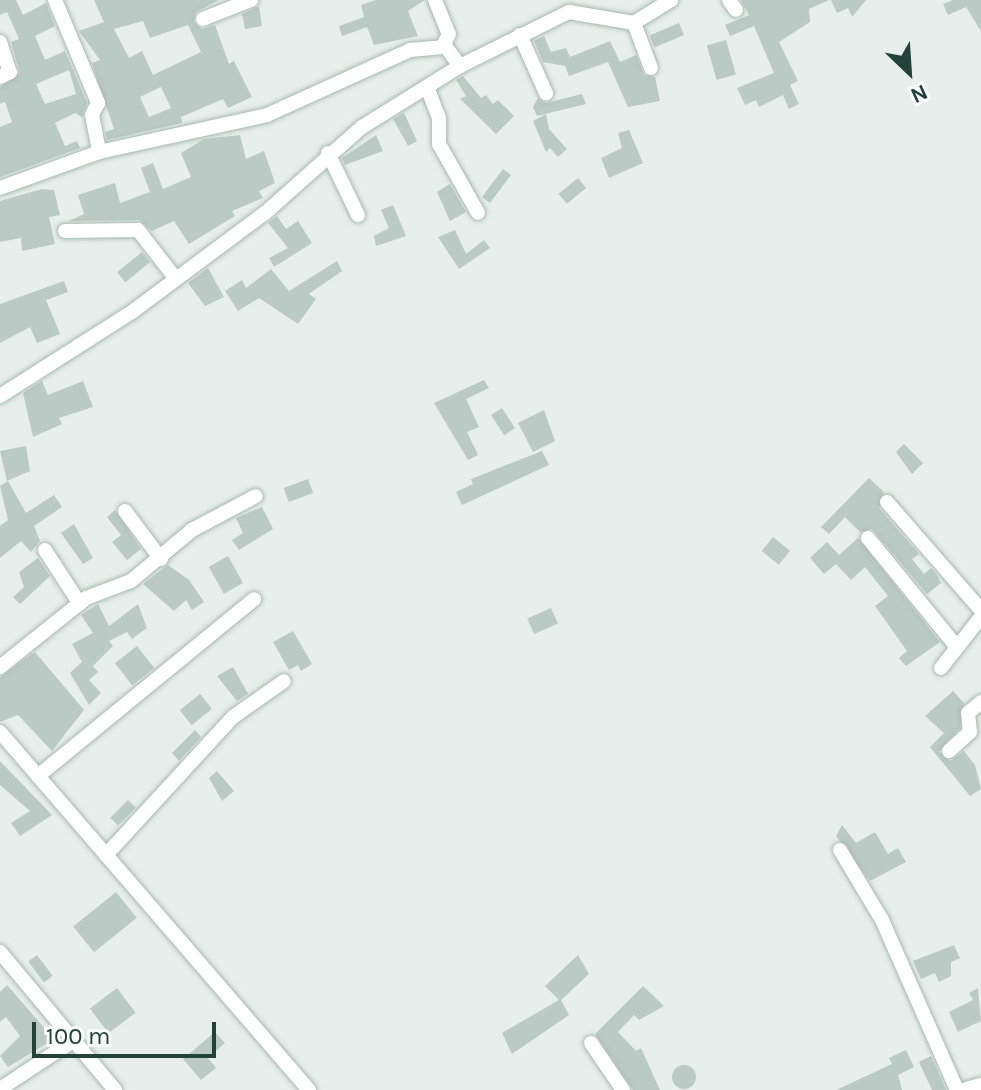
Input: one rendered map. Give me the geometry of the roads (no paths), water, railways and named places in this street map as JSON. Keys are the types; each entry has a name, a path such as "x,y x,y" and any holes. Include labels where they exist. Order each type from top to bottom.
{"street":[{"path":"55,0 98,103 92,115 99,152"},
{"path":"203,19 251,0"},
{"path":"435,0 449,34 443,46"},
{"path":"0,396 176,279 265,213 328,153 460,66 569,12 634,23 671,0"},
{"path":"634,23 651,68"},
{"path":"520,35 546,93"},
{"path":"0,42 10,72 0,77"},
{"path":"0,188 99,152 267,115 410,50 443,46"},
{"path":"443,46 460,66"},
{"path":"427,87 439,118 439,144 478,213"},
{"path":"328,153 358,215"},
{"path":"65,231 138,230 176,279"},
{"path":"0,667 80,604 161,559 192,530 256,496"},
{"path":"887,502 981,610"},
{"path":"125,511 161,559"},
{"path":"868,538 956,646"},
{"path":"45,550 80,604"},
{"path":"38,776 254,599"},
{"path":"941,668 981,617"},
{"path":"106,855 233,717 284,681"},
{"path":"949,751 970,732 968,713 981,702"},
{"path":"0,732 309,1090"},
{"path":"840,850 882,920 960,1090 981,1085"},
{"path":"2,957 115,1090"},
{"path":"0,1089 74,1040"},
{"path":"591,1043 623,1090"}]}
